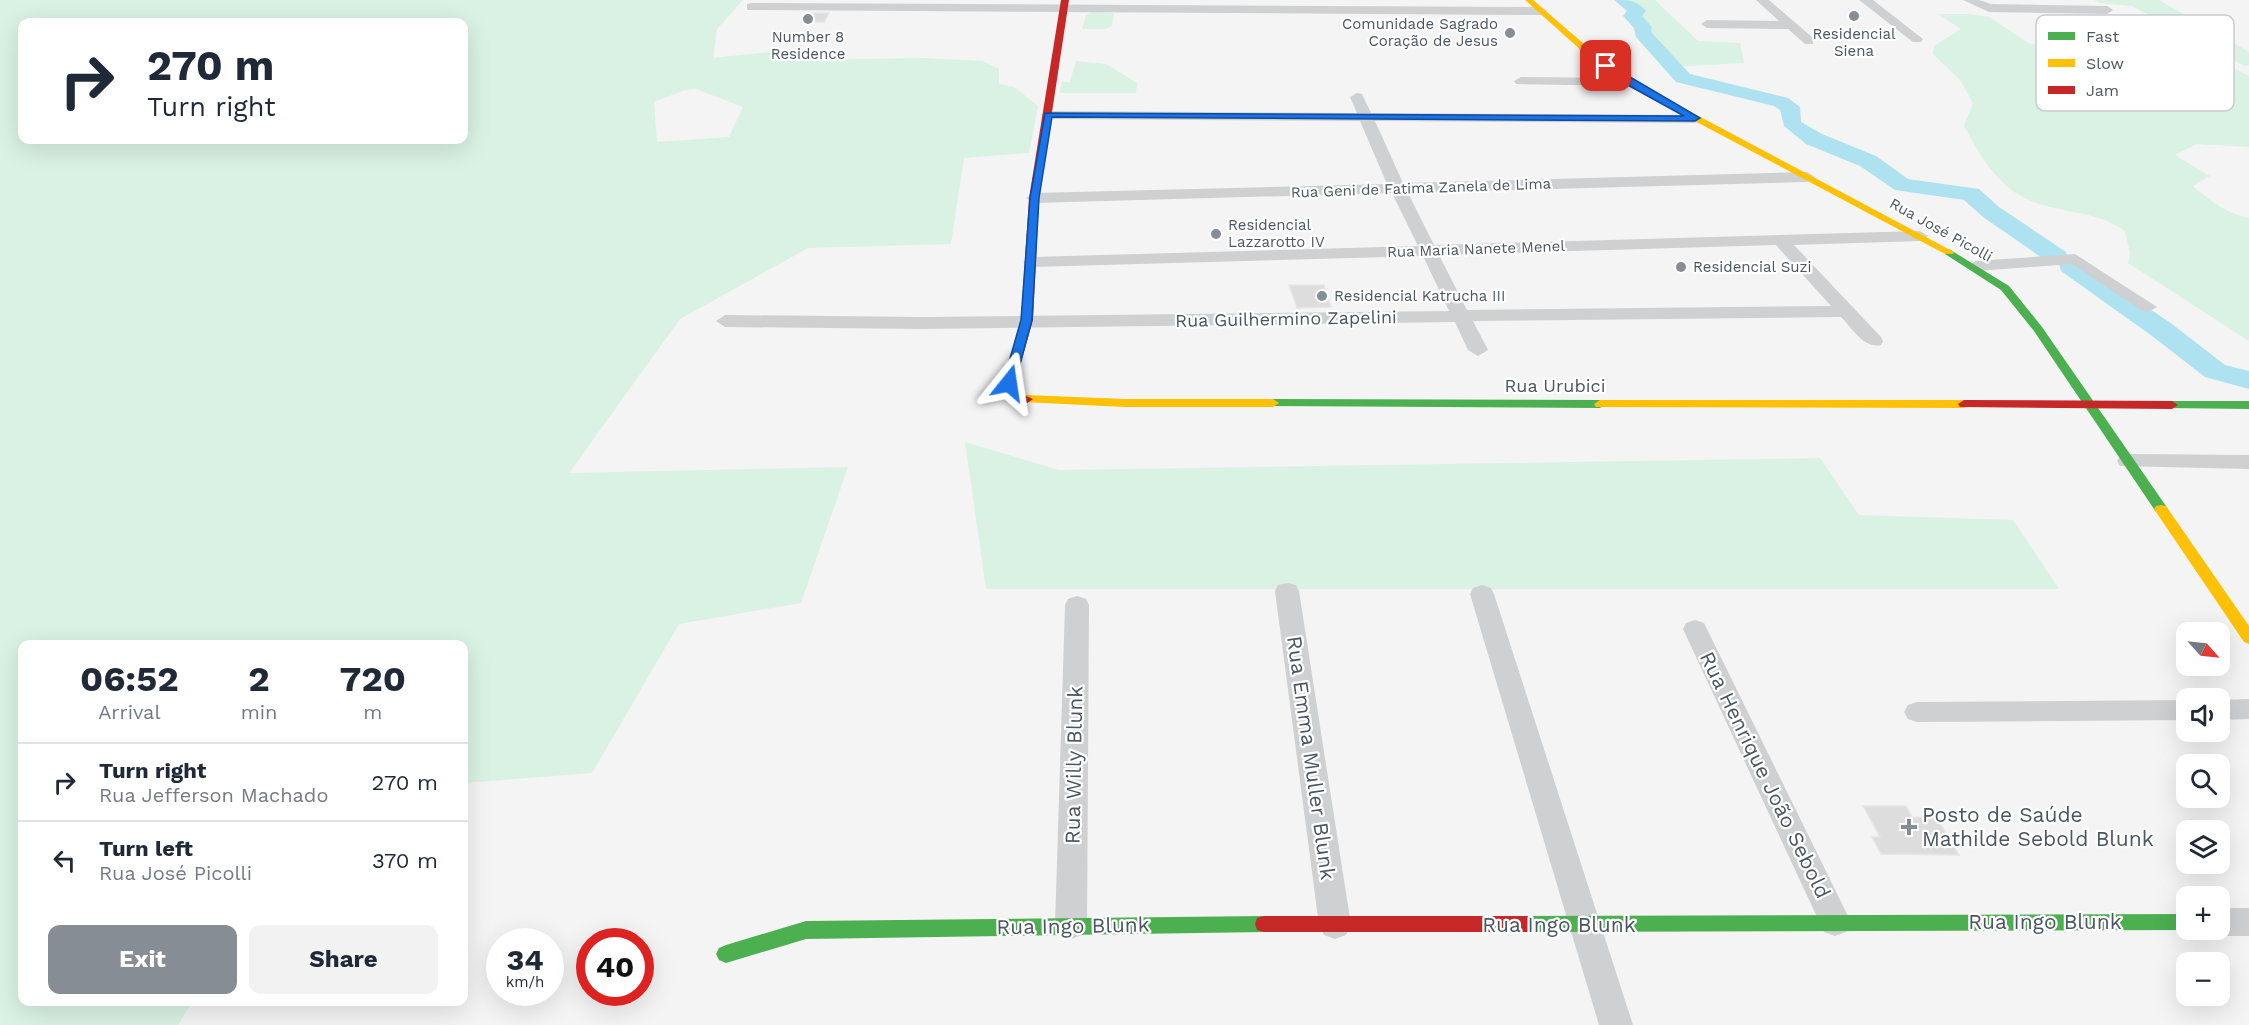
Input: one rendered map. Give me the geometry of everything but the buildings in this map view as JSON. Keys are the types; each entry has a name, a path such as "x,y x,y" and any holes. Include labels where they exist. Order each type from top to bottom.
{"street":[{"name":"Rua José Picolli","path":"1529,0 1595,58 1628,82 1976,266 2005,288 2023,308 2249,638"},
{"path":"1762,0 1809,41"},
{"path":"1865,0 1917,39"},
{"path":"1969,0 1989,8 2107,10"},
{"path":"751,7 1064,4 1541,11"},
{"path":"1027,320 1034,198 1064,4"},
{"path":"1708,25 1791,26"},
{"path":"1521,81 1628,82"},
{"path":"1357,97 1397,188 1478,350"},
{"path":"1048,115 1695,118"},
{"name":"Rua Geni de Fatima Zanela de Lima","path":"1034,198 1808,177"},
{"name":"Rua Maria Nanete Menel","path":"1032,262 1920,236"},
{"path":"1781,241 1874,341"},
{"path":"1976,266 2075,259 2148,307"},
{"name":"Rua Guilhermino Zapelini","path":"725,321 923,323 1848,311"},
{"name":"Rua Urubici","path":"1027,320 1009,383 1013,395 1021,399 1125,403 2249,405"},
{"path":"2128,460 2249,462"},
{"name":"Rua Emma Muller Blunk","path":"1287,591 1335,925"},
{"path":"1482,594 1616,1025"},
{"name":"Rua Willy Blunk","path":"1071,925 1077,604"},
{"name":"Rua Henrique João Sebold","path":"1695,629 1835,922"},
{"path":"2230,710 2249,709"},
{"path":"1917,712 2176,710"},
{"name":"Rua Ingo Blunk","path":"726,954 806,930 1071,925 2176,922"},
{"path":"2230,922 2249,922"}],"green space":[{"path":"0,0 743,0 717,29 713,58 778,51 789,60 923,58 983,61 999,69 999,84 1014,87 1038,106 1029,153 964,158 951,244 808,248 680,319 569,473 848,467 801,603 679,624 592,773 468,783 468,640 18,640 18,1006 190,1006 178,1025 0,1025","holes":["696,89 743,107 729,137 657,142 654,102 685,90"]},
{"path":"1623,0 1655,0 1698,41 1740,43 1744,63 1670,67 1642,33 1642,27 1632,16 1637,10"},
{"path":"2094,0 2159,0 2185,15 2149,15 2132,6 2100,3"},
{"path":"1092,12 1114,13 1112,26 1106,29 1082,29 1086,15"},
{"path":"1938,14 1969,14 1989,17 2028,43 2036,45 2036,111 2234,111 2234,68 2249,76 2249,147 2197,144 2175,155 2210,176 2193,186 2225,210 2249,218 2249,341 2128,263 2130,253 2125,231 2102,219 2029,200 2008,187 1999,178 1976,148 1964,126 1973,103 1960,80 1933,54 1934,46 1961,29"},
{"path":"2234,43 2249,52 2249,65 2245,66 2234,60"},
{"path":"1076,61 1106,64 1137,83 1136,93 1060,93 1062,82 1070,82"},
{"path":"965,442 1059,470 1820,458 1859,515 2013,520 2059,589 986,589"}],"waterway":[{"path":"1623,0 1637,11 1632,16 1643,27 1642,33 1683,78 1781,102 1790,107 1791,122"},
{"path":"1799,128 1814,139 1868,161 1903,185 1971,194 1991,212 2057,257"},
{"path":"2070,266 2162,330 2215,371 2249,380"}],"traffic: fast":[{"path":"1949,252 2005,288 2038,329 2161,509"},
{"path":"1273,403 1600,404"},
{"path":"2172,405 2249,405"},
{"path":"1527,924 2176,922"},
{"path":"726,954 806,930 1264,924"}],"traffic: slow":[{"path":"1529,0 1595,58 1628,82 1949,252"},
{"path":"1027,399 1125,403 1273,403"},
{"path":"1600,404 1964,404"},
{"path":"2161,509 2249,638"}],"traffic: jam":[{"path":"1027,399 1013,395 1009,383 1027,320 1034,198 1065,0"},
{"path":"1964,404 2172,405"},
{"path":"1264,924 1527,924"}],"place":[{"name":"Residencial Siena","path":"1854,16"},
{"name":"Number 8 Residence","path":"808,19"},
{"name":"Comunidade Sagrado Coração de Jesus","path":"1510,33"},
{"name":"Residencial Lazzarotto IV","path":"1216,234"},
{"name":"Residencial Suzi","path":"1681,267"},
{"name":"Residencial Katrucha III","path":"1322,296"},
{"name":"Posto de Saúde Mathilde Sebold Blunk","path":"1909,827"}],"route":[{"path":"1009,383 1027,320 1034,198 1048,115 1695,118 1628,82 1606,66"}]}
